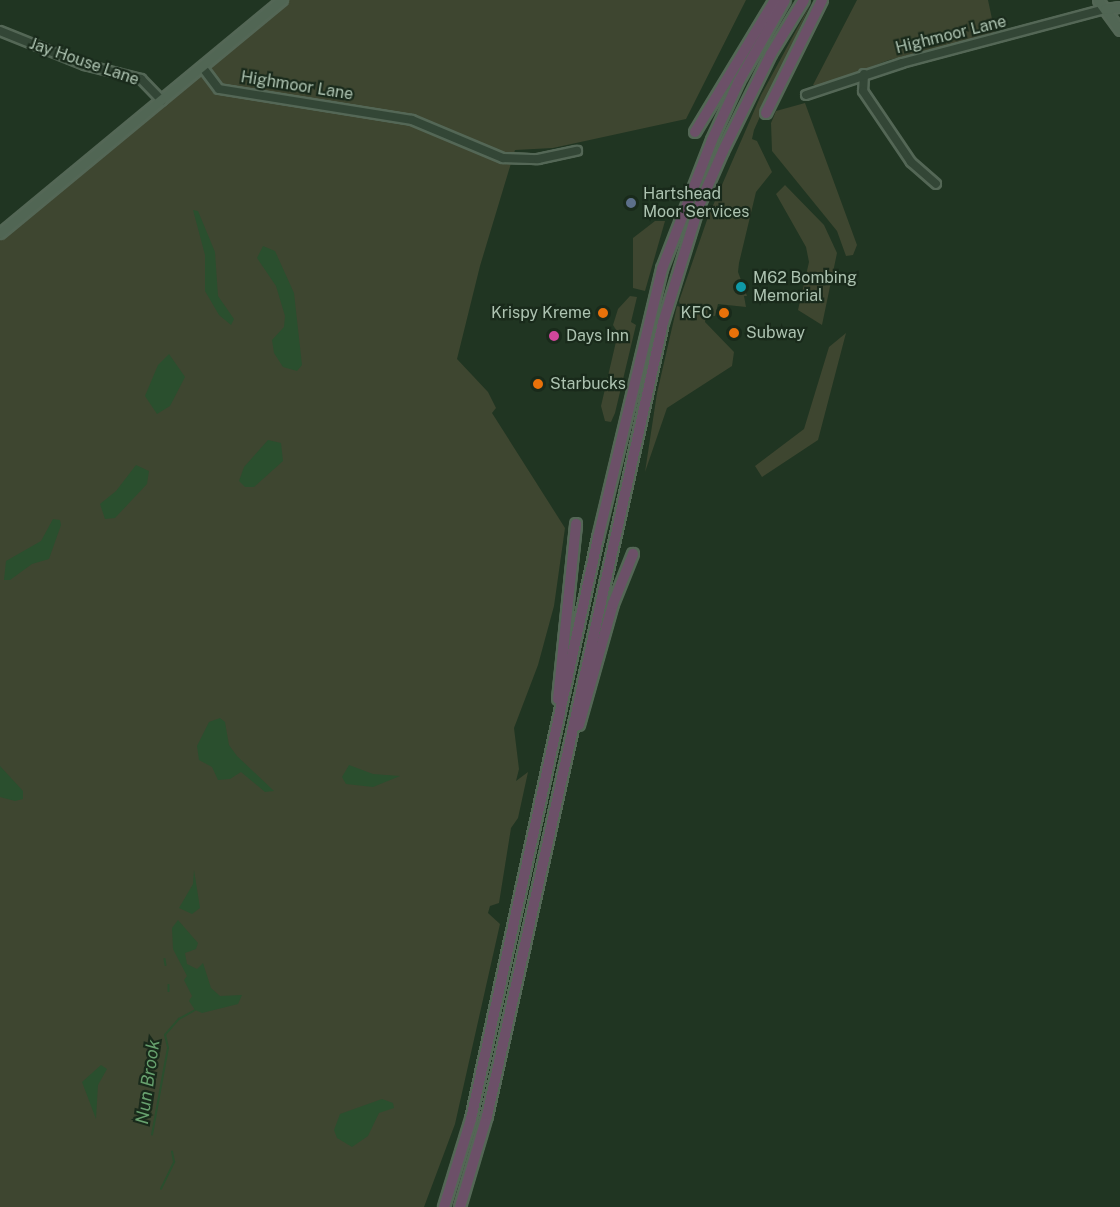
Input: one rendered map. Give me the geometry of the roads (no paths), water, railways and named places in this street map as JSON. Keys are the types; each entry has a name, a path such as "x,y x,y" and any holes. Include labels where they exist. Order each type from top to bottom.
{"highway":[{"path":"695,132 775,0"},
{"path":"444,1207 471,1119 662,269 712,140 785,0"},
{"path":"460,1207 487,1116 647,391 687,244 723,151 771,54 804,0"},
{"path":"766,113 822,0"},
{"path":"550,762 576,524"},
{"path":"563,772 588,699 613,604 633,554"}],"main road":[{"path":"0,233 203,68 282,0"},
{"path":"1098,0 1120,30"},
{"path":"1105,9 1120,7"}],"street":[{"name":"Highmoor Lane","path":"806,95 864,74 1105,9"},
{"name":"Jay House Lane","path":"0,31 85,65 141,79 162,101"},
{"name":"Highmoor Lane","path":"203,68 219,89 412,120 503,158 538,159 577,151"},
{"path":"864,74 863,91 911,162 936,184"}],"waterway":[{"path":"165,959 166,965"},
{"path":"169,985 169,991"},
{"name":"Nun Brook","path":"152,1135 168,1048 165,1035 179,1019 195,1010"},
{"name":"Nun Brook","path":"161,1189 174,1162 172,1152"}],"place":[{"name":"Hartshead Moor Services","path":"631,203"},
{"name":"M62 Bombing Memorial","path":"741,287"},
{"name":"Krispy Kreme","path":"603,313"},
{"name":"KFC","path":"724,313"},
{"name":"Subway","path":"734,333"},
{"name":"Days Inn","path":"554,336"},
{"name":"Starbucks","path":"538,384"}]}
